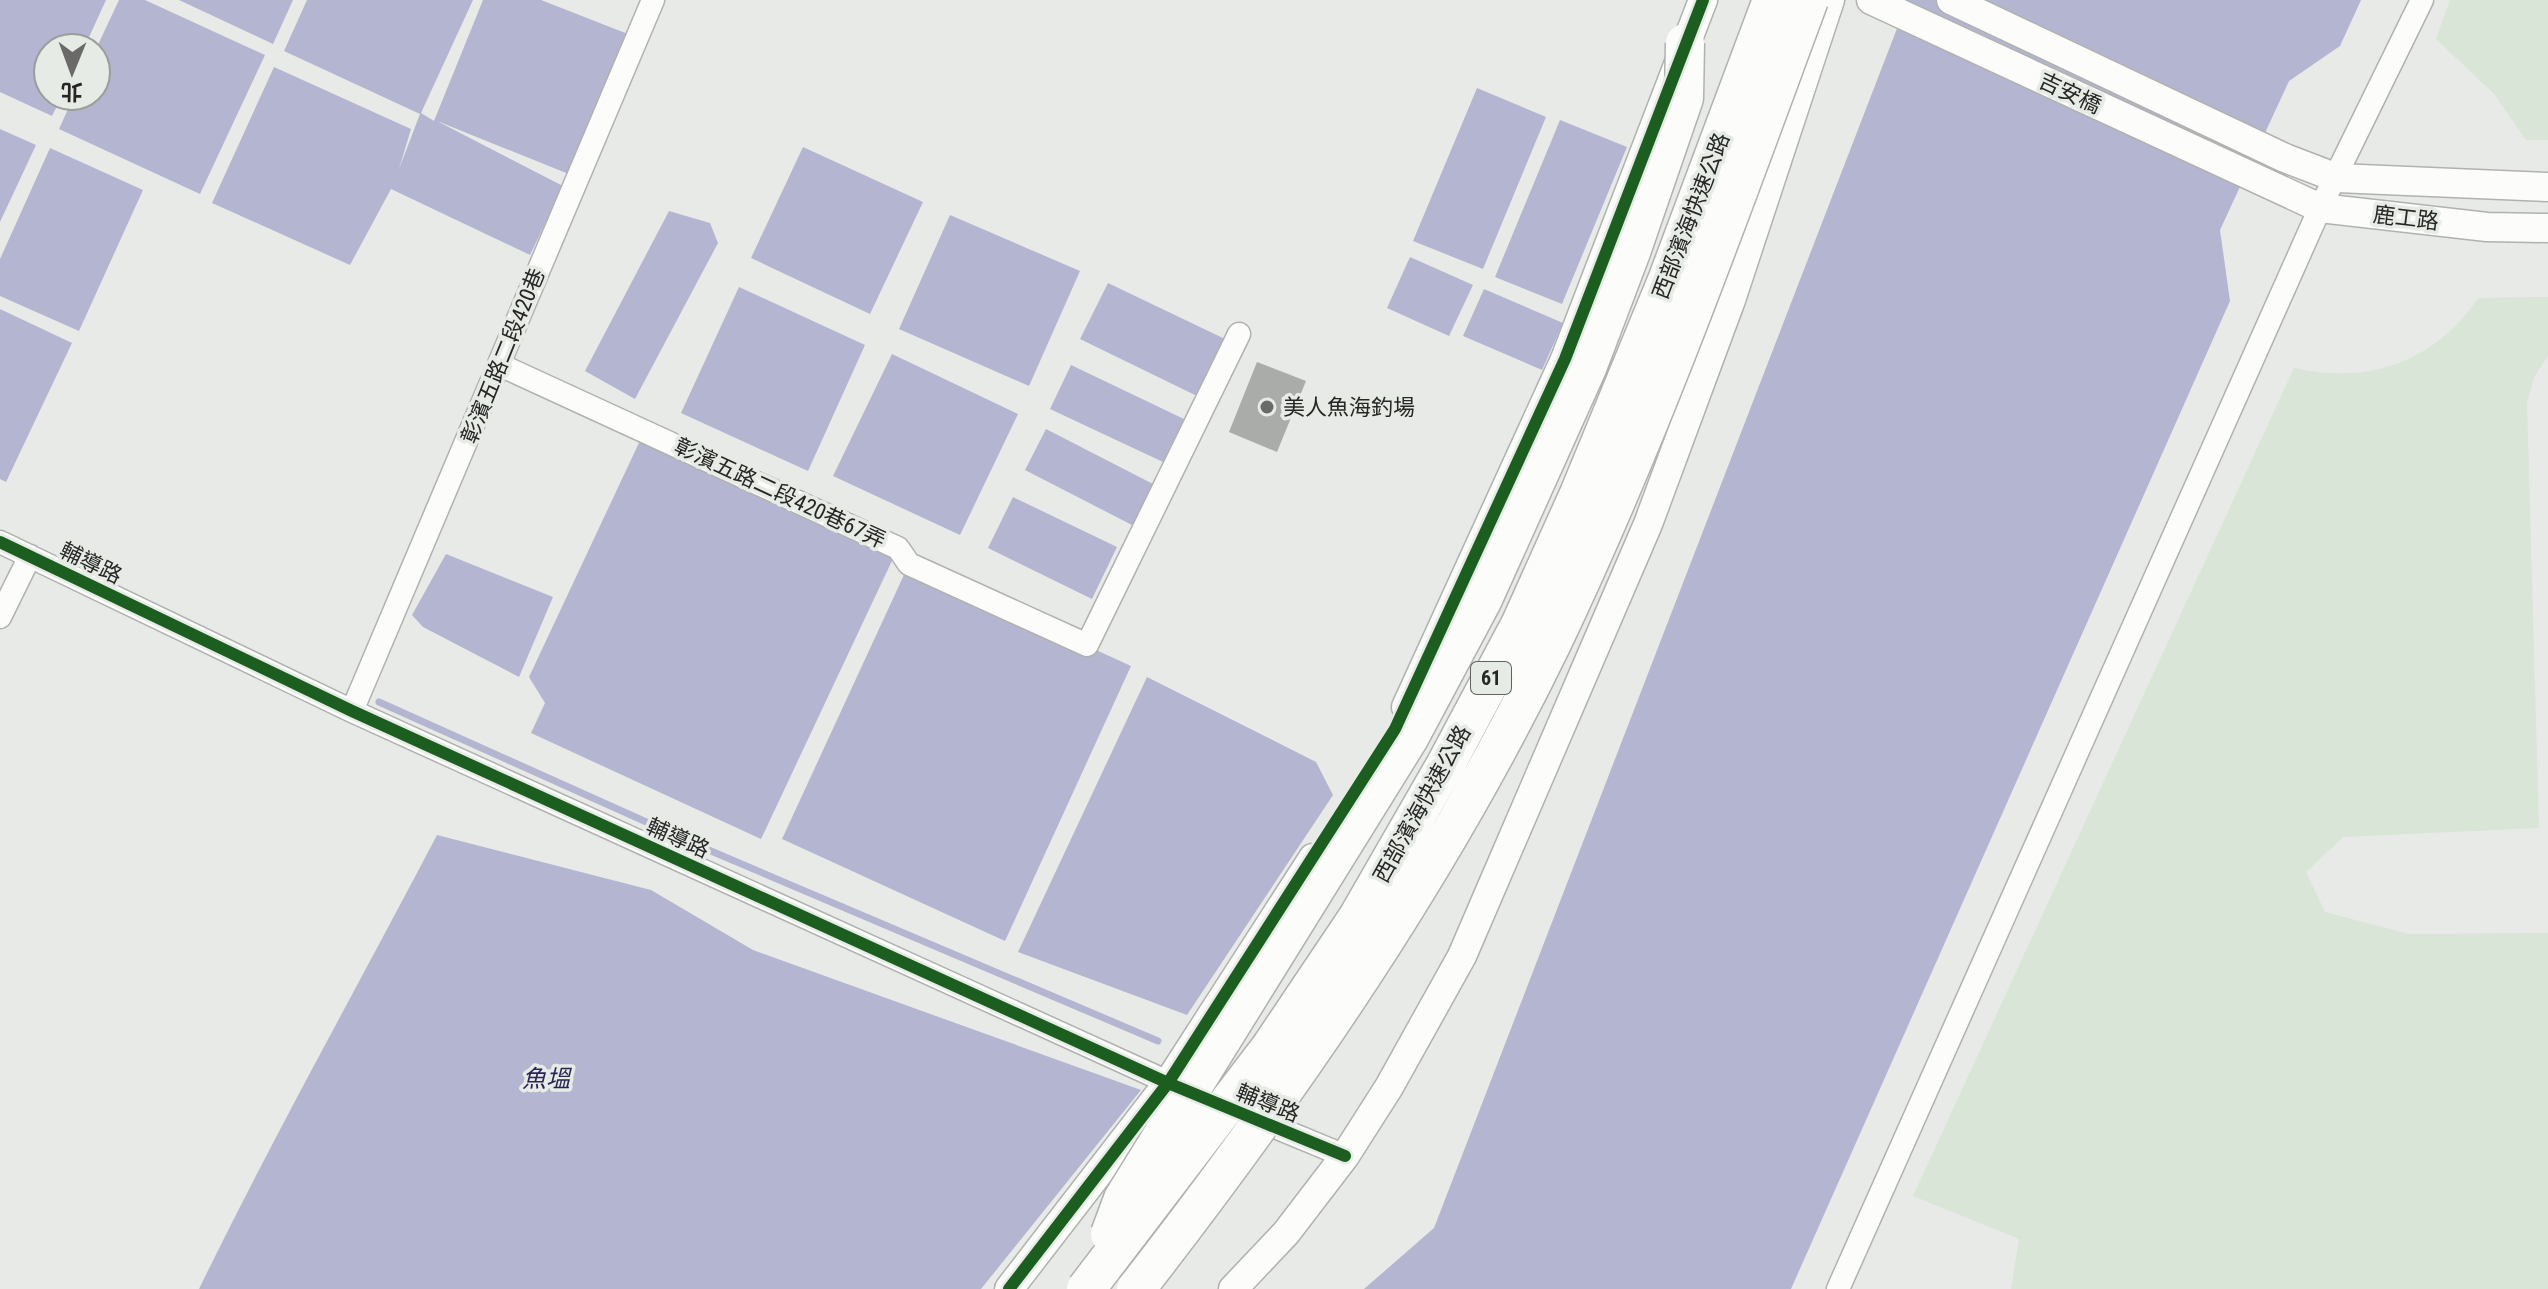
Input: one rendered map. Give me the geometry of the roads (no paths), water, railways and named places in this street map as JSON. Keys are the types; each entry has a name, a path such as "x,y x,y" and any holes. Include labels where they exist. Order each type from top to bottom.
{"highway":[{"name":"西部濱海快速公路","path":"1090,1283 1270,1048 1358,917 1520,625 1579,494 1668,278 1772,0"},
{"name":"西部濱海快速公路","path":"1136,1289 1214,1189 1390,935 1552,643 1655,411 1809,0"},
{"path":"1090,1283 1123,1199 1409,738 1483,599 1587,368 1631,252 1684,98 1685,43"},
{"path":"1150,1289 1175,1271 1232,1207 1405,947 1494,785 1568,647 1627,516 1672,408 1754,169 1798,92"}],"street":[{"name":"彰濱五路二段420巷","path":"352,711 653,0"},
{"path":"1009,1289 1168,1083 1395,729 1565,359 1703,0"},
{"path":"1233,1289 1286,1233 1345,1156 1389,1087 1462,956 1648,524 1731,300 1830,0"},
{"name":"吉安橋","path":"1871,0 2268,186"},
{"name":"吉安橋","path":"1951,0 2285,158"},
{"path":"1838,1289 2320,208 2422,0"},
{"name":"鹿工路","path":"2285,158 2337,178 2548,187"},
{"name":"鹿工路","path":"2268,186 2320,208 2487,227 2548,228"},
{"name":"彰濱五路二段420巷67弄","path":"500,365 898,548 909,564 1087,645 1239,334"},
{"name":"輔導路","path":"0,542 352,711 1168,1083 1345,1156"},
{"path":"0,617 30,556"}],"water":[{"path":"0,0 106,0 91,32 32,32 32,107 0,92"},
{"path":"119,0 145,0 265,55 200,194 59,129 67,112 112,112 112,32 104,32"},
{"path":"179,0 293,0 273,44"},
{"path":"307,0 473,0 421,113 434,121 483,0 541,0 633,36 576,177 437,121 563,186 530,255 391,189 350,265 212,203 274,67 411,129 399,169 420,114 284,51"},
{"path":"1908,0 2361,0 2340,46 2289,81 2220,230 2230,301 1791,1289 1364,1289 1434,1228"},
{"path":"1477,88 1546,117 1483,269 1413,241"},
{"path":"1560,120 1627,147 1562,304 1495,277"},
{"path":"0,129 36,145 0,222"},
{"path":"803,147 923,202 870,314 751,258"},
{"path":"50,148 143,190 79,331 0,296 0,259"},
{"path":"669,211 710,223 718,243 635,399 585,371"},
{"path":"950,215 1080,271 1029,386 899,329"},
{"path":"1410,257 1473,285 1449,336 1387,308"},
{"path":"1108,283 1225,339 1197,396 1080,339"},
{"path":"739,287 865,345 808,471 681,413"},
{"path":"1484,289 1563,323 1542,370 1463,336"},
{"path":"0,309 72,343 6,482 0,479"},
{"path":"892,354 1018,414 960,535 833,476"},
{"path":"1071,365 1184,419 1163,462 1050,409"},
{"path":"1046,429 1153,484 1132,525 1025,470"},
{"path":"645,430 898,548 761,839 531,733 545,703 529,677"},
{"path":"1013,497 1117,547 1092,599 988,548"},
{"path":"446,554 553,597 519,677 423,627 412,615"},
{"path":"909,564 1131,666 1005,941 782,839"},
{"path":"1147,677 1316,762 1333,795 1187,1015 1018,952"},
{"name":"魚塭","path":"437,835 651,890 753,950 1141,1090 981,1289 199,1289 286,1117"}],"waterway":[{"path":"379,702 711,851 1158,1041"}],"place":[{"name":"美人魚海釣場","path":"1267,407"}]}
